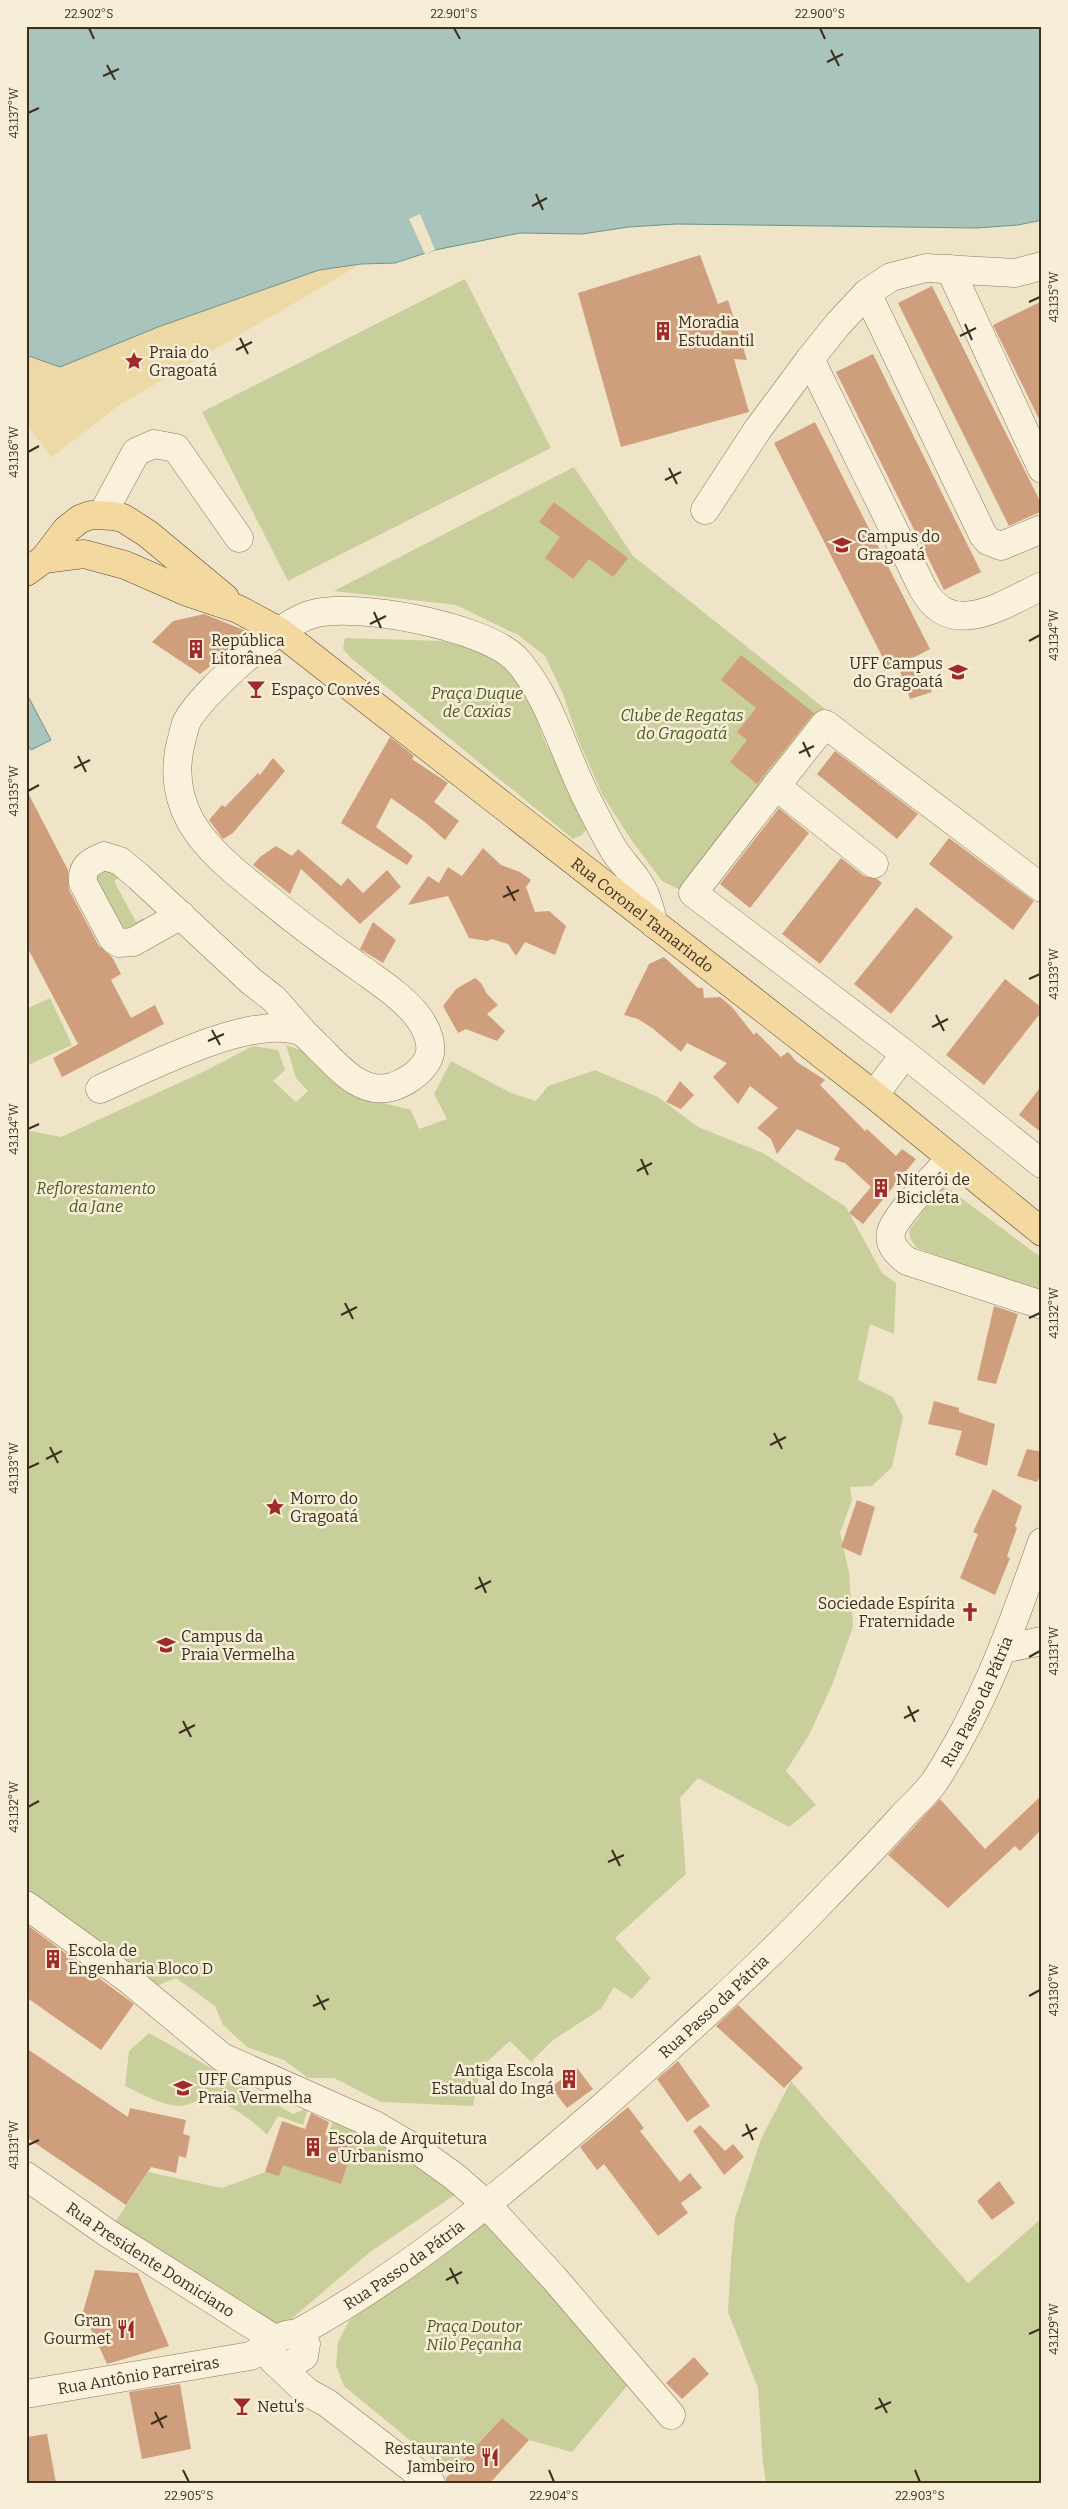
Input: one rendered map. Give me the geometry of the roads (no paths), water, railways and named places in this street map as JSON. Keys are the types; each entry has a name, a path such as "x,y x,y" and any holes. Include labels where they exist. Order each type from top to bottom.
{"main road":[{"name":"Rua Coronel Tamarindo","path":"35,565 66,530 80,519 102,515 123,518 140,529 238,609"},
{"path":"95,557 90,547 90,536 102,515"},
{"path":"125,565 133,559 138,551 140,529"},
{"name":"Rua Coronel Tamarindo","path":"35,565 74,554 95,557 125,565 187,592 238,609 279,630 874,1095 1042,1232"}],"street":[{"path":"705,510 758,429 810,358 867,293 891,277 926,268 1015,272 1042,266"},
{"path":"950,269 1042,469"},
{"path":"867,293 988,542 1001,546 1042,529"},
{"path":"810,358 924,589 934,605 951,615 974,616 1042,586"},
{"path":"102,515 136,452 154,444 176,448 239,538"},
{"path":"181,915 251,981 274,999 302,1032 356,1082 371,1089 385,1089 404,1083 425,1066 431,1053 428,1035 420,1021 399,998 298,923 226,864 192,824 179,792 176,761 187,721 213,690 279,630 310,614 332,611 384,614 454,628 486,638 512,655 535,681 589,805 615,851 644,892 654,924"},
{"path":"1042,888 826,724 693,893 905,1054 1042,1164"},
{"path":"776,786 874,864"},
{"path":"100,1089 224,1038 252,1030 275,1028 302,1032"},
{"path":"874,1095 905,1054"},
{"path":"951,1158 897,1220 891,1232 891,1244 907,1261 1042,1305"},
{"name":"Rua Passo da Pátria","path":"281,2350 452,2232 487,2205 653,2062 782,1943 883,1838 932,1784 966,1730 1003,1649 1042,1542"},
{"name":"Rua Passo da Pátria","path":"1014,1620 1036,1641"},
{"path":"1003,1649 1036,1641"},
{"path":"26,1905 128,1979 222,2057 375,2126 400,2139 455,2177 487,2205 554,2278 671,2415"},
{"name":"Rua Presidente Domiciano","path":"26,2176 281,2350 307,2392 327,2403 431,2483"},
{"name":"Rua Antônio Parreiras","path":"26,2394 281,2350"}],"water":[{"path":"26,26 1042,26 1042,220 1018,225 977,228 676,224 629,227 582,234 520,233 435,250 395,263 361,264 319,270 158,327 60,367 26,355"},
{"path":"29,698 51,740 31,750 26,742 26,700"}],"place":[{"name":"Moradia Estudantil","path":"663,331"},
{"name":"Praia do Gragoatá","path":"134,361"},
{"name":"Campus do Gragoatá","path":"842,545"},
{"name":"República Litorânea","path":"196,649"},
{"name":"UFF Campus do Gragoatá","path":"958,672"},
{"name":"Espaço Convés","path":"256,689"},
{"name":"Niterói de Bicicleta","path":"881,1188"},
{"name":"Morro do Gragoatá","path":"275,1507"},
{"name":"Sociedade Espírita Fraternidade","path":"970,1612"},
{"name":"Campus da Praia Vermelha","path":"166,1645"},
{"name":"Escola de Engenharia Bloco D","path":"53,1959"},
{"name":"Antiga Escola Estadual do Ingá","path":"569,2079"},
{"name":"UFF Campus Praia Vermelha","path":"183,2088"},
{"name":"Escola de Arquitetura e Urbanismo","path":"313,2147"},
{"name":"Gran Gourmet","path":"126,2329"},
{"name":"Netu's","path":"242,2406"},
{"name":"Restaurante Jambeiro","path":"490,2457"}],"park label":[{"name":"Praça Duque de Caxias","path":"477,702"},
{"name":"Clube de Regatas do Gragoatá","path":"682,724"},
{"name":"Reflorestamento da Jane","path":"96,1197"},
{"name":"Praça Doutor Nilo Peçanha","path":"474,2335"}]}
